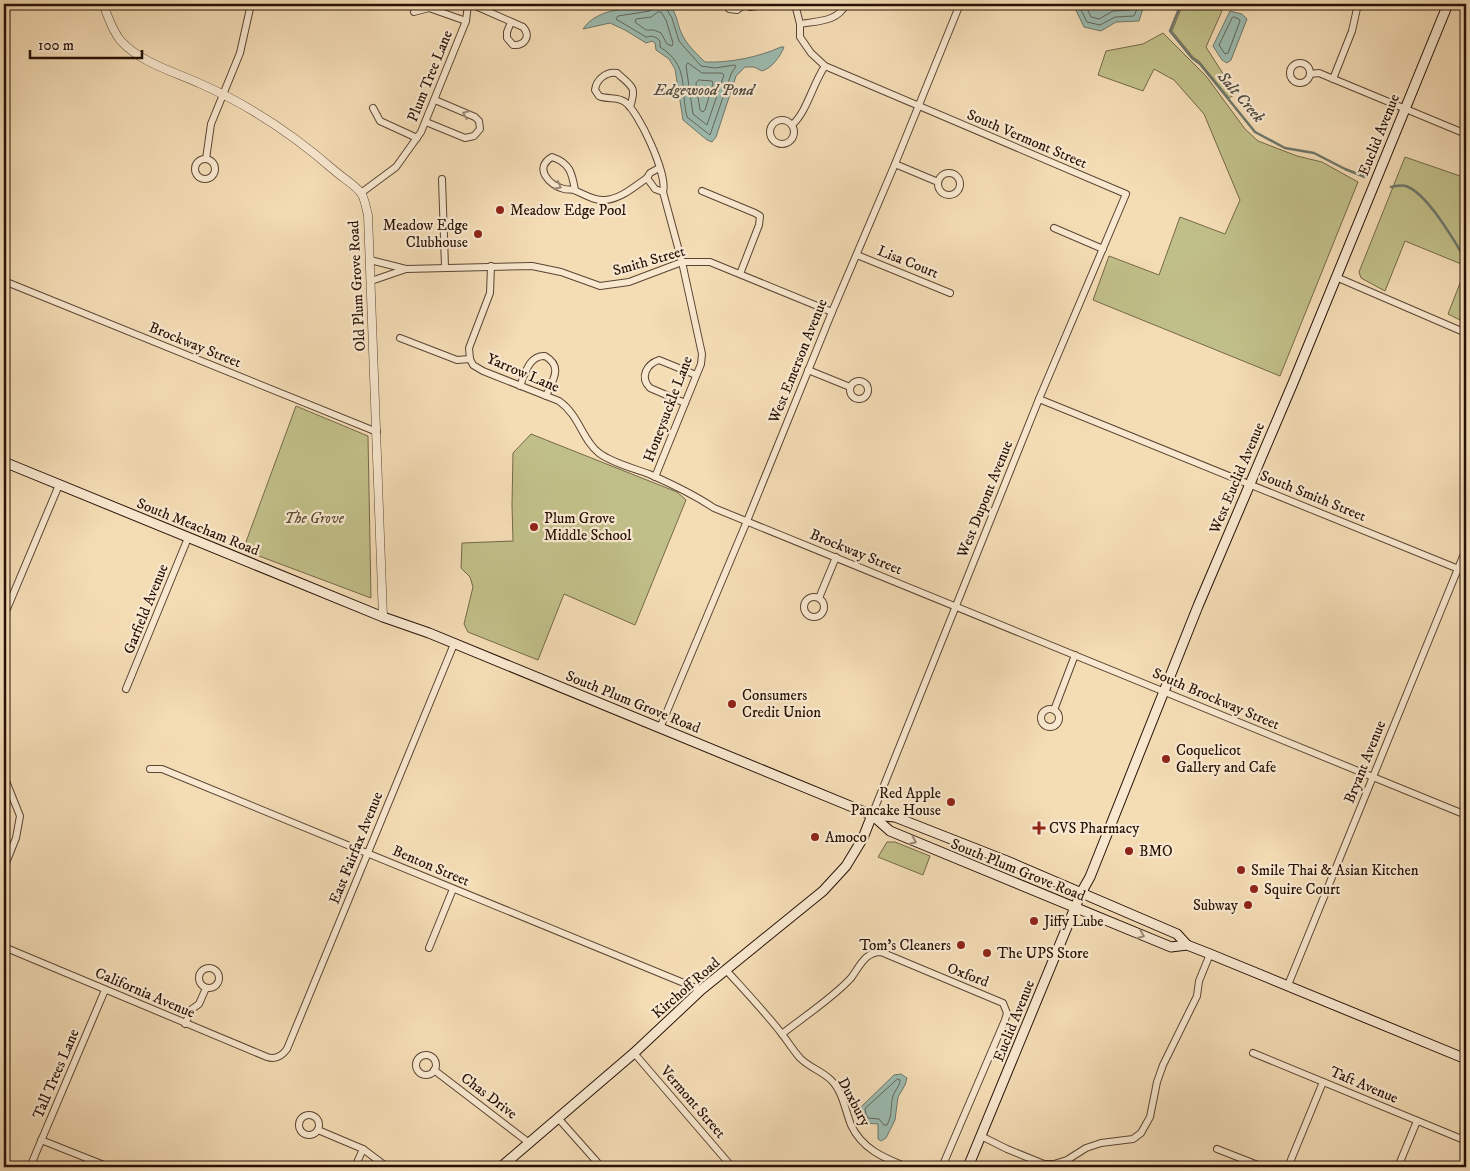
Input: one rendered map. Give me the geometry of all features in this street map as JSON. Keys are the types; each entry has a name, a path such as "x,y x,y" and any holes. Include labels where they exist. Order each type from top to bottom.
{"main road":[{"name":"Euclid Avenue","path":"1336,278 1403,109 1448,4"},
{"name":"West Euclid Avenue","path":"1165,691 1198,606 1336,278"},
{"name":"South Meacham Road","path":"4,462 383,617"},
{"name":"South Plum Grove Road","path":"383,617 454,644 872,815 895,817 1007,861 1177,934 1187,945 1466,1058"},
{"name":"Euclid Avenue","path":"968,1167 1081,893 1090,877 1165,691"},
{"name":"South Plum Grove Road","path":"872,815 890,831 1075,908 1172,947 1187,945"},
{"name":"Kirchoff Road","path":"501,1167 634,1053 702,990 823,891 846,866 864,838 872,815"}],"street":[{"name":"Old Plum Grove Road","path":"103,4 113,30 129,48 156,64 224,94 261,114 319,156 360,193 368,215 383,617"},
{"path":"206,159 211,124 240,53 251,4"},
{"path":"469,4 511,22"},
{"name":"Plum Tree Lane","path":"360,193 396,166 417,138 426,122 466,21 469,4"},
{"path":"725,4 729,8 737,10 745,4 750,7 773,4"},
{"path":"795,4 800,24 800,37 811,53 825,66 918,106"},
{"path":"800,24 834,17 843,10 846,4"},
{"name":"West Emerson Avenue","path":"660,728 960,4"},
{"path":"1333,79 1352,31 1358,4"},
{"path":"414,12 429,8 466,21"},
{"path":"792,125 798,120 818,76 825,66"},
{"path":"608,73 617,73 633,89 634,94 630,107 618,99 599,96 595,90 598,81 608,73"},
{"path":"1310,74 1319,73 1466,134"},
{"path":"426,122 465,138 474,136 480,129 479,121 475,117 435,100"},
{"name":"South Vermont Street","path":"918,106 1126,194"},
{"name":"Honeysuckle Lane","path":"630,107 655,151 702,354 685,403 655,477"},
{"path":"373,108 380,121 417,138"},
{"path":"575,190 572,174 567,164 552,157 546,161 543,168 544,175 551,182 566,190 575,190 592,198 610,199 624,193 659,168"},
{"path":"895,164 938,182"},
{"path":"647,178 655,189 663,192"},
{"path":"442,179 445,267"},
{"path":"702,191 760,216 759,225 740,274"},
{"name":"West Dupont Avenue","path":"872,815 1039,399 1126,194"},
{"path":"1054,228 1103,248"},
{"name":"Lisa Court","path":"857,255 950,293"},
{"name":"Smith Street","path":"370,260 406,269"},
{"name":"Smith Street","path":"371,281 406,269 532,266 550,269 600,286 629,282 682,262 710,262 832,312"},
{"name":"Yarrow Lane","path":"491,266 490,293 469,348 470,359 474,365 484,371 559,402 569,409 598,452 680,487 714,508 747,521"},
{"path":"1336,278 1466,333"},
{"name":"Brockway Street","path":"4,281 377,432"},
{"path":"400,338 457,360 470,359"},
{"path":"520,386 532,360 535,357 545,356 554,362 556,368 546,396"},
{"path":"685,403 650,388 644,380 647,369 649,365 659,360 696,374"},
{"path":"808,370 850,387"},
{"name":"South Smith Street","path":"1039,399 1466,572"},
{"path":"4,616 59,485"},
{"name":"Brockway Street","path":"747,521 956,606"},
{"name":"Garfield Avenue","path":"126,689 188,538"},
{"name":"Bryant Avenue","path":"1288,985 1466,549"},
{"path":"818,598 836,558"},
{"name":"South Brockway Street","path":"956,606 1466,816"},
{"name":"East Fairfax Avenue","path":"277,1058 283,1055 287,1049 454,644"},
{"path":"1054,710 1075,655"},
{"name":"Benton Street","path":"150,769 162,770 702,990"},
{"path":"4,776 20,816 16,838 4,868"},
{"path":"429,948 453,889"},
{"name":"California Avenue","path":"4,948 185,1024 272,1059 277,1058"},
{"name":"Oxford","path":"782,1034 849,979 868,954 875,952 881,952 1003,1003 1007,1013 1005,1020 942,1167"},
{"path":"981,1136 1044,1164 1054,1164 1067,1160 1086,1148 1101,1143 1133,1139 1140,1133 1150,1118 1163,1064 1197,996 1199,981 1210,954"},
{"name":"Duxbury","path":"726,970 782,1034 800,1058 811,1068 830,1080 835,1086 845,1106 851,1125 862,1143 881,1157 907,1167"},
{"path":"185,1024 192,1009 198,1004 206,988"},
{"name":"Tall Trees Lane","path":"30,1167 105,990"},
{"name":"Vermont Street","path":"634,1053 732,1167"},
{"name":"Taft Avenue","path":"1253,1053 1464,1140 1466,1139"},
{"name":"Chas Drive","path":"434,1070 528,1142"},
{"path":"1288,1167 1323,1082"},
{"path":"558,1118 596,1162"},
{"path":"1398,1167 1417,1121"},
{"path":"318,1130 362,1149 387,1167"},
{"path":"41,1140 109,1167"},
{"path":"356,1167 362,1149"},
{"path":"1217,1149 1263,1167"}],"green space":[{"path":"1183,4 1225,4 1206,47 1236,94 1229,98 1172,31"},
{"path":"1163,33 1206,76 1245,129 1258,141 1297,156 1322,162 1358,182 1280,376 1093,300 1109,256 1159,275 1180,217 1225,234 1240,200 1204,114 1174,80 1154,69 1143,91 1098,75 1106,51 1143,44"},
{"path":"1405,157 1466,178 1466,266 1405,241 1385,291 1361,278 1359,272"},
{"path":"1466,268 1466,323 1448,314"},
{"name":"The Grove","path":"296,406 368,436 371,598 243,550"},
{"path":"531,434 677,492 686,500 635,625 564,594 538,660 468,632 464,624 473,587 470,577 461,568 462,543 513,541 513,453"},
{"path":"887,842 895,842 930,856 923,875 878,857"}],"water":[{"name":"Edgewood Pond","path":"662,4 670,5 684,38 705,62 744,59 784,47 775,62 766,70 762,71 754,67 745,67 736,76 716,137 712,142 683,120 675,69 669,59 656,50 655,43 652,41 646,43 610,23 583,29 590,21 608,12"},
{"path":"1073,4 1144,5 1139,21 1116,22 1101,31 1084,27"},
{"path":"1230,11 1242,14 1247,19 1231,60 1227,63 1222,60 1213,46"},
{"path":"901,1074 907,1078 898,1097 895,1120 886,1138 881,1141 878,1139 878,1124 865,1123 859,1109 894,1075"}],"waterway":[{"name":"Salt Creek","path":"1181,4 1170,31 1192,58 1200,64 1255,132 1285,148 1314,153 1365,177"},
{"name":"Salt Creek","path":"1391,187 1406,186 1423,198 1448,230 1466,260"}],"place":[{"name":"Meadow Edge Pool","path":"500,210"},
{"name":"Meadow Edge Clubhouse","path":"478,234"},
{"name":"Plum Grove Middle School","path":"534,527"},
{"name":"Consumers Credit Union","path":"732,704"},
{"name":"Coquelicot Gallery and Cafe","path":"1166,759"},
{"name":"Red Apple Pancake House","path":"951,802"},
{"name":"CVS Pharmacy","path":"1039,828"},
{"name":"Amoco","path":"815,837"},
{"name":"BMO","path":"1129,851"},
{"name":"Smile Thai & Asian Kitchen","path":"1241,870"},
{"name":"Squire Court","path":"1254,889"},
{"name":"Subway","path":"1248,905"},
{"name":"Jiffy Lube","path":"1034,921"},
{"name":"Tom's Cleaners","path":"961,945"},
{"name":"The UPS Store","path":"987,953"}]}
